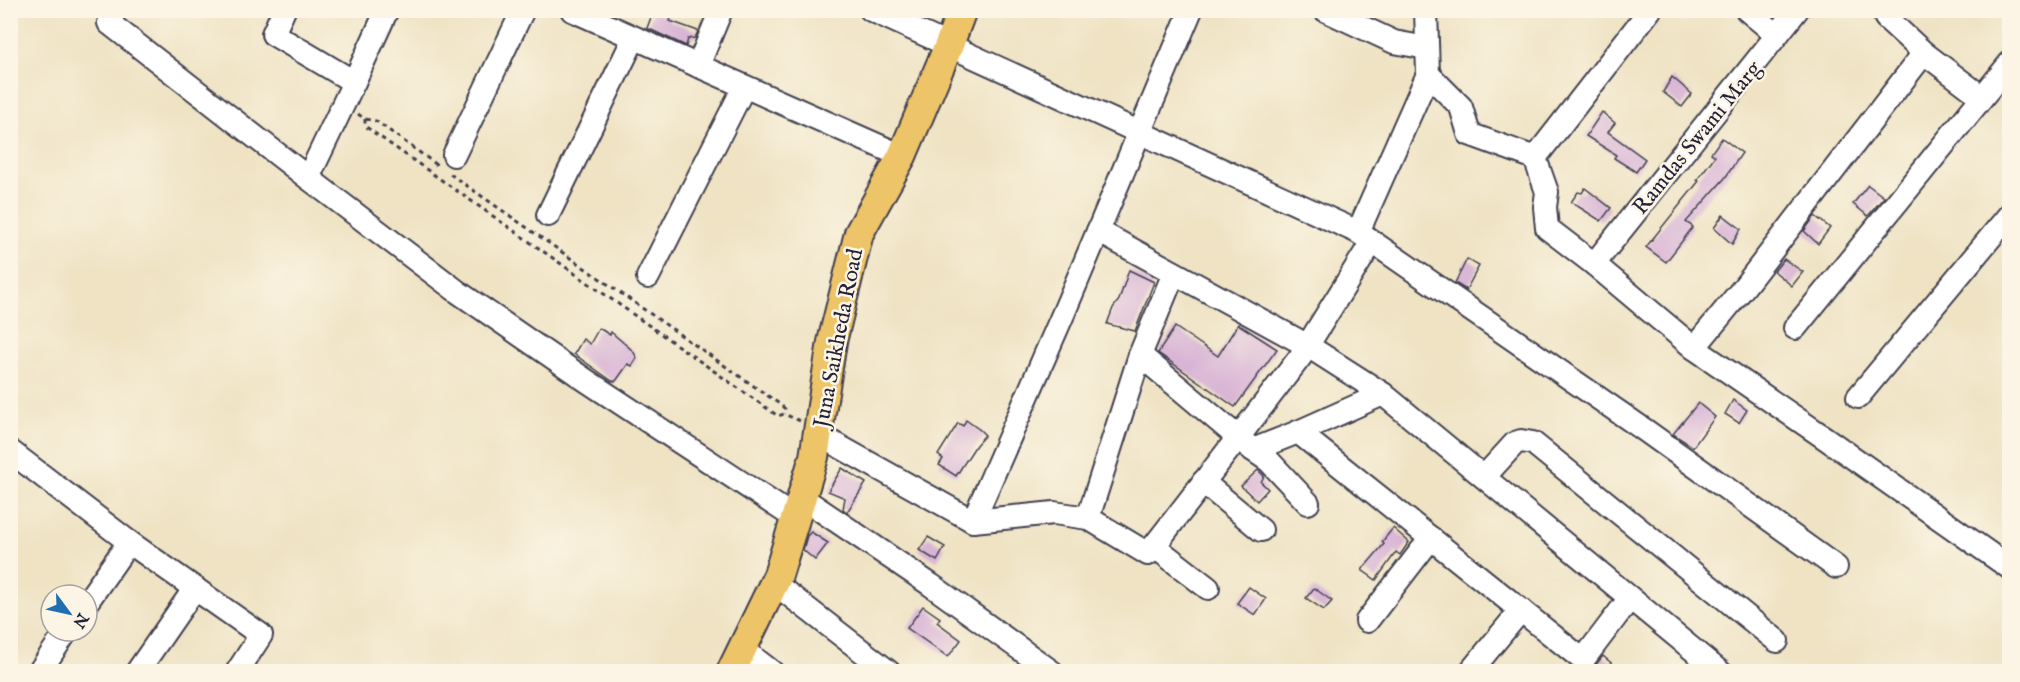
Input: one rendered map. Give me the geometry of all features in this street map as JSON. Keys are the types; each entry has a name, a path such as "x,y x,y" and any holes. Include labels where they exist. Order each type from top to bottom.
{"main road":[{"name":"Juna Saikheda Road","path":"736,660 774,583 814,457 832,342 859,233 902,156 962,10"}],"street":[{"path":"115,10 110,23 458,292 587,381 931,585 1052,672"},
{"path":"284,10 273,34 354,82"},
{"path":"308,178 387,10"},
{"path":"454,155 523,10"},
{"path":"572,10 600,16 634,38 902,156"},
{"path":"698,66 721,10"},
{"path":"872,10 1365,237 1646,431 1836,567"},
{"path":"973,521 1191,10"},
{"path":"1325,10 1394,42 1427,48"},
{"path":"818,431 973,521 1054,513 1088,518 1148,554 1203,482 1245,443 1308,346 1365,237 1428,74 1426,10"},
{"path":"1535,158 1650,10"},
{"path":"1747,10 1778,35"},
{"name":"Ramdas Swami Marg","path":"1594,264 1797,10"},
{"path":"1892,10 1886,18 1924,52 1982,97"},
{"path":"548,215 634,38"},
{"path":"1694,348 1744,287 1924,52"},
{"path":"1795,328 2010,63"},
{"path":"1428,74 1461,107 1468,134 1535,158"},
{"path":"648,277 744,87"},
{"path":"1535,158 1547,192 1545,207 1547,228 1594,264 1694,348 2010,568"},
{"path":"1858,398 2010,214"},
{"path":"1098,231 1308,346 1383,394 1720,672"},
{"path":"1088,518 1140,355 1174,273"},
{"path":"1140,355 1269,461 1308,503"},
{"path":"1245,443 1298,432 1383,394"},
{"path":"1298,432 1583,660 1630,598"},
{"path":"1484,477 1515,443 1521,441 1533,443 1777,641"},
{"path":"10,451 129,542 261,635 237,672"},
{"path":"1203,482 1261,530"},
{"path":"1367,621 1431,538"},
{"path":"99,585 129,542"},
{"path":"1154,546 1208,588"},
{"path":"774,583 889,672"},
{"path":"137,672 195,588"},
{"path":"1470,672 1521,610"},
{"path":"39,672 59,643"},
{"path":"736,660 772,672"}],"path":[{"path":"344,105 365,119 376,121 781,405 785,409 784,414"},
{"path":"365,119 365,126 372,132 778,416 784,414 818,431"}],"building":[{"path":"653,12 698,31 695,38 688,39 686,46 647,28"},
{"path":"1672,77 1692,94 1682,107 1663,92"},
{"path":"1602,112 1615,123 1608,132 1645,159 1636,172 1614,158 1616,155 1586,136"},
{"path":"1722,138 1742,153 1725,178 1686,222 1693,227 1666,262 1646,247 1699,181 1697,180 1715,156 1711,153"},
{"path":"1868,185 1884,197 1868,216 1853,204"},
{"path":"1585,188 1611,208 1601,221 1571,202 1578,192 1582,193"},
{"path":"1723,215 1741,229 1732,244 1714,228"},
{"path":"1815,216 1830,228 1818,244 1804,231"},
{"path":"1467,259 1479,266 1466,290 1455,283"},
{"path":"1784,259 1803,272 1792,286 1774,271"},
{"path":"1129,270 1154,282 1135,331 1107,324 1119,300"},
{"path":"1238,324 1277,349 1235,407 1158,353 1175,327 1218,356"},
{"path":"599,328 610,335 611,332 633,351 637,358 632,366 628,364 616,381 612,381 574,354 583,339 590,344"},
{"path":"1733,400 1747,410 1739,423 1725,414"},
{"path":"1698,403 1715,417 1693,447 1673,434"},
{"path":"966,420 985,435 956,476 939,465 943,459 938,455 958,423 963,426"},
{"path":"842,468 866,483 847,512 843,509 845,498 828,491"},
{"path":"1258,470 1264,476 1261,482 1268,489 1257,501 1241,486"},
{"path":"1393,528 1409,542 1400,555 1396,552 1376,580 1362,570 1384,544 1382,542"},
{"path":"811,532 828,543 815,560 803,550 807,536"},
{"path":"928,537 945,547 937,561 919,550"},
{"path":"1249,587 1266,599 1255,615 1237,603"},
{"path":"1314,588 1332,601 1324,610 1306,598"},
{"path":"923,606 940,618 937,622 961,640 948,657 907,628"},
{"path":"1603,656 1622,672 1590,672"}]}
